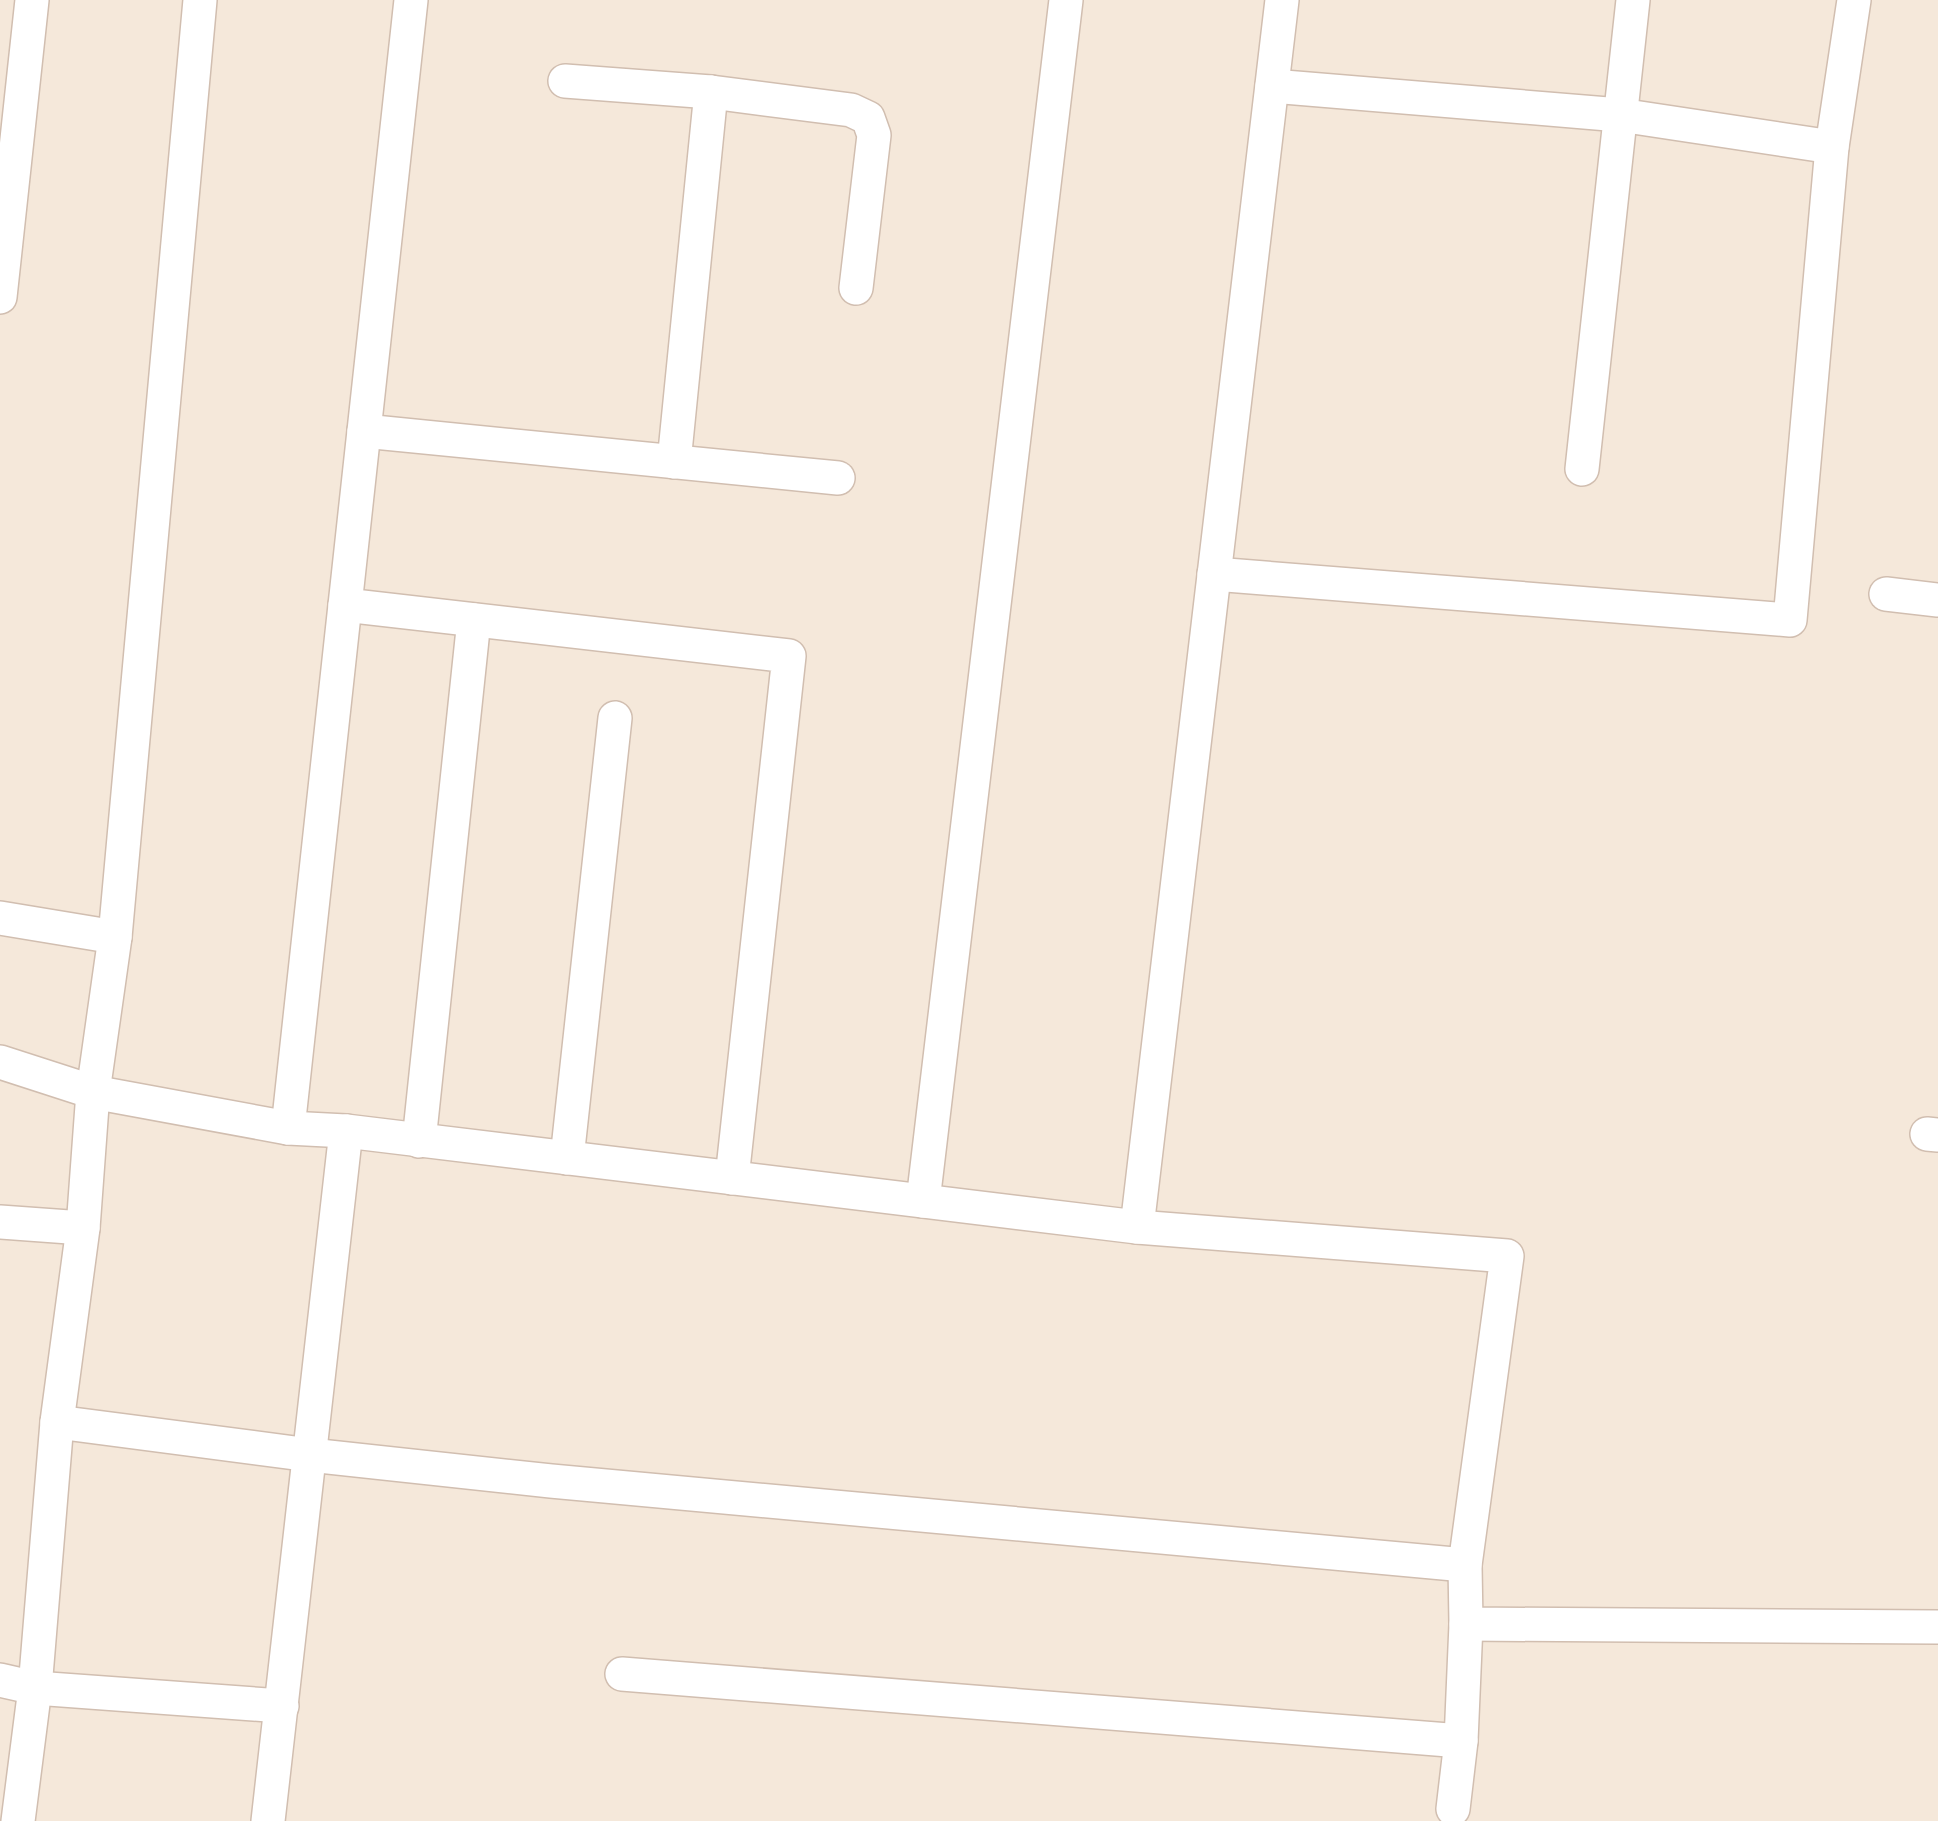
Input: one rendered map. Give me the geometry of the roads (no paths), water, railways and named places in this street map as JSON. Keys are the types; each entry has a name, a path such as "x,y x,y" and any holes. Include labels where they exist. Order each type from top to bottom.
{"street":[{"path":"0,297 32,0"},
{"path":"18,1821 35,1688 57,1422 83,1228 93,1092 115,937 200,0"},
{"path":"288,1128 411,0"},
{"path":"923,1201 1066,0"},
{"path":"1137,1227 1282,0"},
{"path":"1582,469 1633,0"},
{"path":"1214,574 1790,620 1832,147 1854,0"},
{"path":"565,81 711,92 851,110 868,118 874,135 856,288"},
{"path":"1272,86 1620,115 1832,147"},
{"path":"674,462 711,92"},
{"path":"364,431 838,478"},
{"path":"1886,594 1938,600"},
{"path":"345,605 789,656 732,1178"},
{"path":"419,1141 474,620"},
{"path":"567,1158 615,718"},
{"path":"0,918 115,937"},
{"path":"0,1062 93,1092 288,1128 346,1131 1137,1227 1507,1256 1465,1565 1466,1624 1461,1741 1453,1809"},
{"path":"268,1821 346,1131"},
{"path":"0,1222 83,1228"},
{"path":"57,1422 310,1455 551,1482 1465,1565"},
{"path":"1466,1624 1938,1627"},
{"path":"622,1674 1461,1741"},
{"path":"0,1680 35,1688 282,1706"}]}
